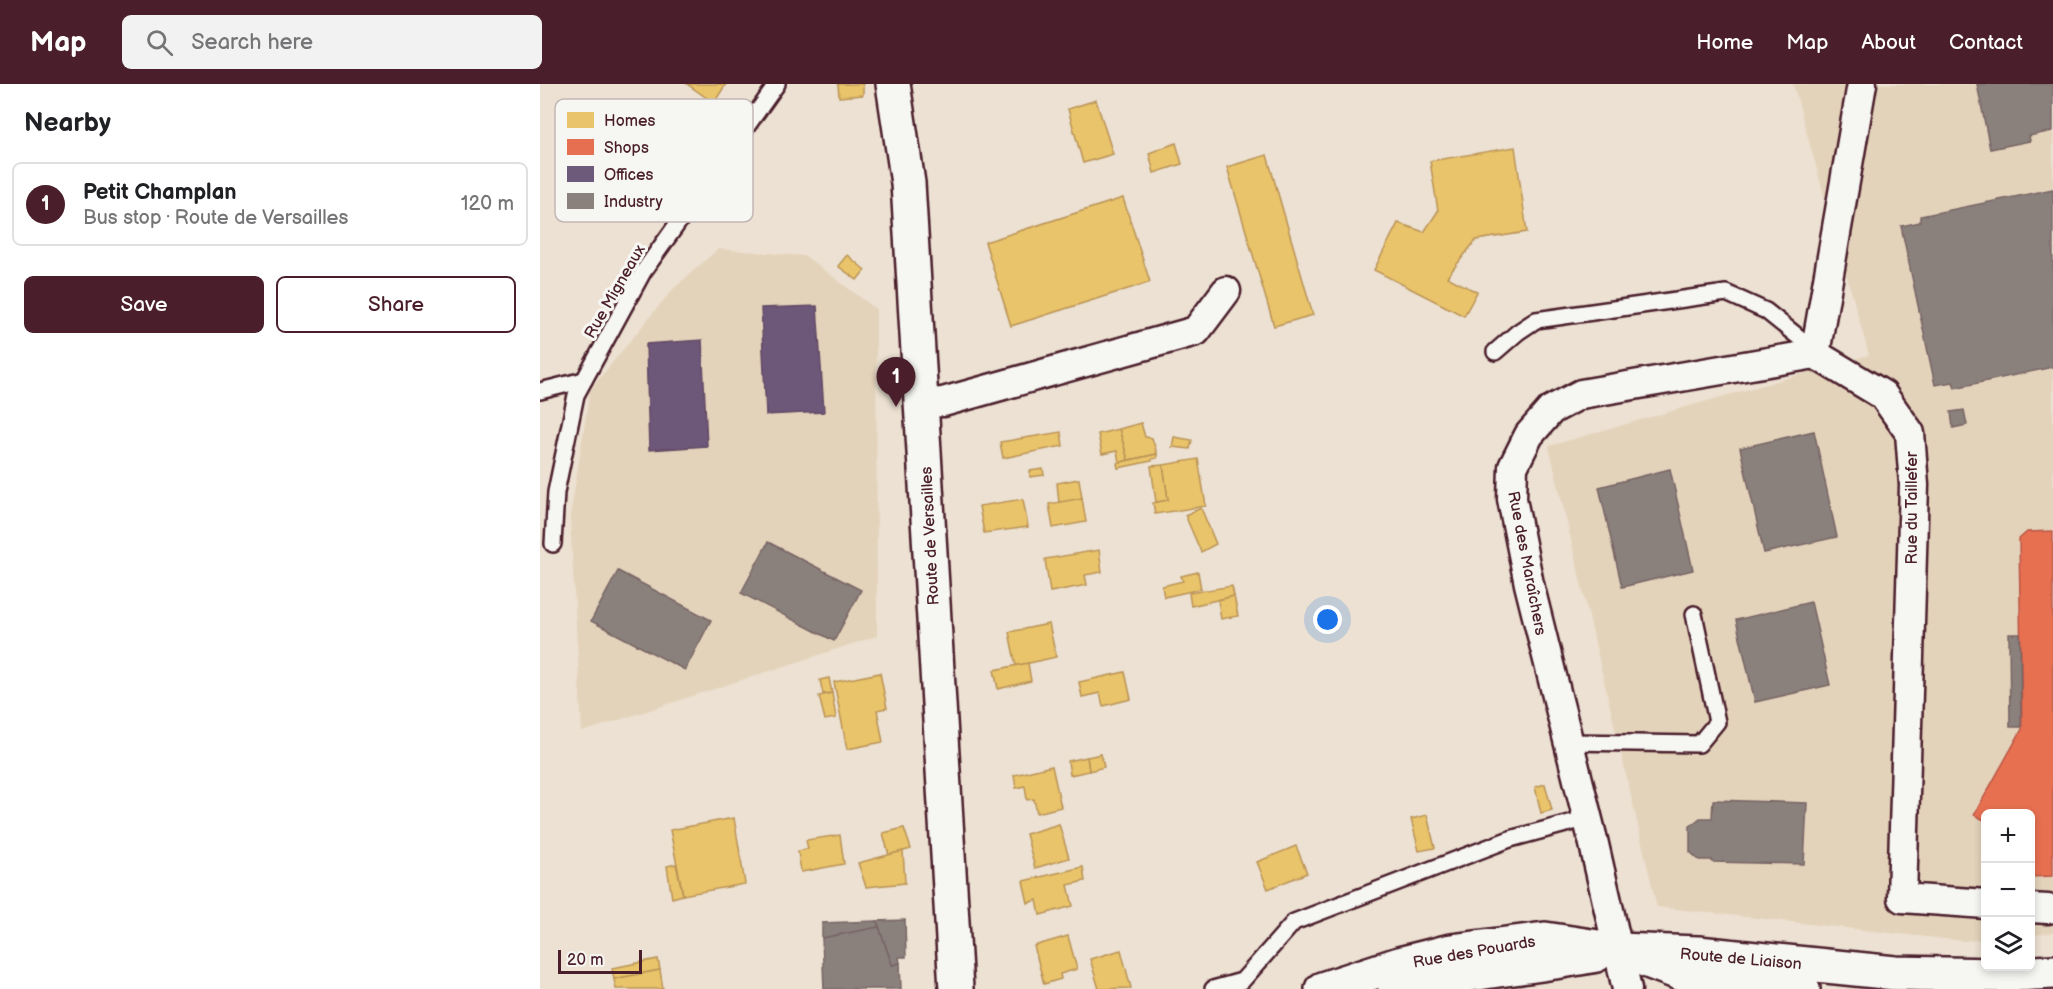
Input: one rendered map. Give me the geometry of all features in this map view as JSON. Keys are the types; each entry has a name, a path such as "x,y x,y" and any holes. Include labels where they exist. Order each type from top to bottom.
{"street":[{"name":"Route de Versailles","path":"894,84 908,183 956,989"},
{"path":"907,84 908,183"},
{"path":"1816,353 1862,84"},
{"path":"921,403 943,402 1196,331 1226,291"},
{"name":"Rue des Maraîchers","path":"1627,989 1588,818 1529,584 1512,499 1513,467 1529,435 1551,410 1581,394 1816,353"},
{"name":"Rue du Taillefer","path":"1816,353 1883,395 1910,433 1914,484 1902,898 1981,904"},
{"name":"Rue des Pouards","path":"1322,989 1399,964 1451,951 1511,942 1545,939 1618,950"},
{"name":"Route de Liaison","path":"1618,950 1698,953 1895,973 1996,975 2053,972"},
{"name":"Route de Liaison","path":"1618,950 1695,978 1803,989"},
{"name":"Rue des Pouards","path":"1395,989 1483,971 1545,965 1618,950"}],"lane":[{"name":"Rue Migneaux","path":"753,118 777,84"},
{"name":"Rue Migneaux","path":"553,544 556,492 576,395 643,272 679,222"},
{"path":"1495,352 1536,320 1726,293 1766,311 1816,353"},
{"path":"540,391 584,380"},
{"path":"1569,742 1699,744 1717,722 1694,614"},
{"path":"1213,989 1242,981 1294,922 1510,839 1588,818"}],"shaded area":[{"path":"1793,84 2053,84 2053,933 2035,935 2035,809 1981,809 1981,939 1963,941 1657,907 1549,446 1869,355"},
{"path":"718,249 805,256 876,309 877,636 582,732 570,518 590,390 672,290"}],"building: Homes":[{"path":"687,84 726,84 717,99 708,99"},
{"path":"838,84 863,84 863,95 839,97"},
{"path":"1096,100 1113,154 1083,163 1068,109"},
{"path":"1176,143 1182,164 1154,173 1149,153"},
{"path":"1515,147 1527,232 1476,240 1447,277 1477,292 1464,316 1374,270 1398,223 1424,232 1438,211 1430,161"},
{"path":"1267,155 1313,315 1274,326 1227,167"},
{"path":"1123,198 1150,282 1011,326 985,242"},
{"path":"847,255 865,270 857,280 838,266"},
{"path":"1141,423 1145,437 1152,438 1157,454 1128,460 1119,429"},
{"path":"1119,429 1128,460 1119,463 1117,451 1102,454 1098,434"},
{"path":"1061,432 1063,446 1003,458 1000,442"},
{"path":"1174,437 1192,440 1190,449 1172,447"},
{"path":"1157,454 1157,458 1152,461 1118,468 1117,463"},
{"path":"1198,459 1206,506 1155,514 1153,503 1168,500 1163,465"},
{"path":"1163,465 1168,500 1156,502 1151,466"},
{"path":"1043,469 1044,475 1030,477 1030,471"},
{"path":"1079,479 1082,498 1059,503 1057,483"},
{"path":"1082,498 1086,522 1053,528 1049,504"},
{"path":"1023,499 1028,527 984,533 979,506"},
{"path":"1201,508 1216,544 1201,552 1185,515"},
{"path":"1099,550 1102,572 1085,575 1087,585 1050,592 1045,559"},
{"path":"1198,572 1201,589 1164,597 1162,586 1183,581 1181,576"},
{"path":"1232,586 1234,596 1191,606 1189,593"},
{"path":"1234,596 1238,616 1221,619 1218,600"},
{"path":"1049,624 1056,657 1016,666 1009,632"},
{"path":"1028,663 1031,681 998,689 994,670"},
{"path":"1125,672 1131,699 1103,706 1100,693 1082,697 1079,682"},
{"path":"880,673 887,708 877,710 883,742 847,749 834,682"},
{"path":"829,678 832,693 823,694 820,680"},
{"path":"832,693 836,718 825,720 819,696"},
{"path":"1101,754 1104,767 1089,771 1087,757"},
{"path":"1087,757 1089,771 1070,775 1068,761"},
{"path":"1052,766 1061,807 1037,813 1034,799 1027,800 1025,786 1016,788 1014,775"},
{"path":"1545,784 1552,810 1541,813 1535,787"},
{"path":"1427,815 1435,848 1419,851 1411,819"},
{"path":"734,818 745,884 683,895 670,830"},
{"path":"1059,824 1069,858 1035,868 1026,834"},
{"path":"904,828 911,849 889,855 883,833"},
{"path":"840,835 844,864 801,872 798,851 808,849 806,840"},
{"path":"1296,846 1307,873 1268,889 1257,862"},
{"path":"903,851 905,883 866,887 858,863"},
{"path":"676,864 683,895 672,898 667,866"},
{"path":"1083,867 1085,881 1068,885 1073,906 1040,915 1037,900 1028,903 1023,881"},
{"path":"1068,936 1077,969 1060,974 1061,979 1044,984 1034,946"},
{"path":"1121,950 1131,988 1099,989 1090,959"},
{"path":"658,959 660,970 614,979 612,968"},
{"path":"660,970 663,989 616,989 614,979"}],"building: Shops":[{"path":"2053,531 2053,876 2035,877 2035,809 1981,809 1981,818 1974,815 2022,729 2019,539 2027,532"}],"building: Offices":[{"path":"817,306 824,412 766,415 761,308"},
{"path":"702,340 707,446 649,450 646,344"}],"building: Industry":[{"path":"1977,84 2053,84 2053,131 2029,136 2030,141 1990,149"},
{"path":"2053,189 2053,367 1955,388 1953,382 1935,385 1901,226 1920,222 1920,216"},
{"path":"1964,410 1967,425 1953,428 1951,412"},
{"path":"1814,431 1837,537 1764,553 1740,448"},
{"path":"1670,469 1693,570 1622,587 1599,487"},
{"path":"768,542 861,590 834,641 741,593"},
{"path":"618,571 711,620 685,670 591,621"},
{"path":"1811,602 1830,685 1755,702 1736,620"},
{"path":"2009,634 2020,634 2021,727 2010,727"},
{"path":"1713,800 1807,803 1804,864 1699,860 1690,852 1690,826 1700,818 1712,818"},
{"path":"905,920 906,957 899,957 900,963 892,965 877,921"},
{"path":"877,921 879,927 822,938 822,923"},
{"path":"879,927 892,965 900,963 901,989 824,989 822,938"}],"place":[{"name":"Petit Champlan","path":"896,407"}]}
